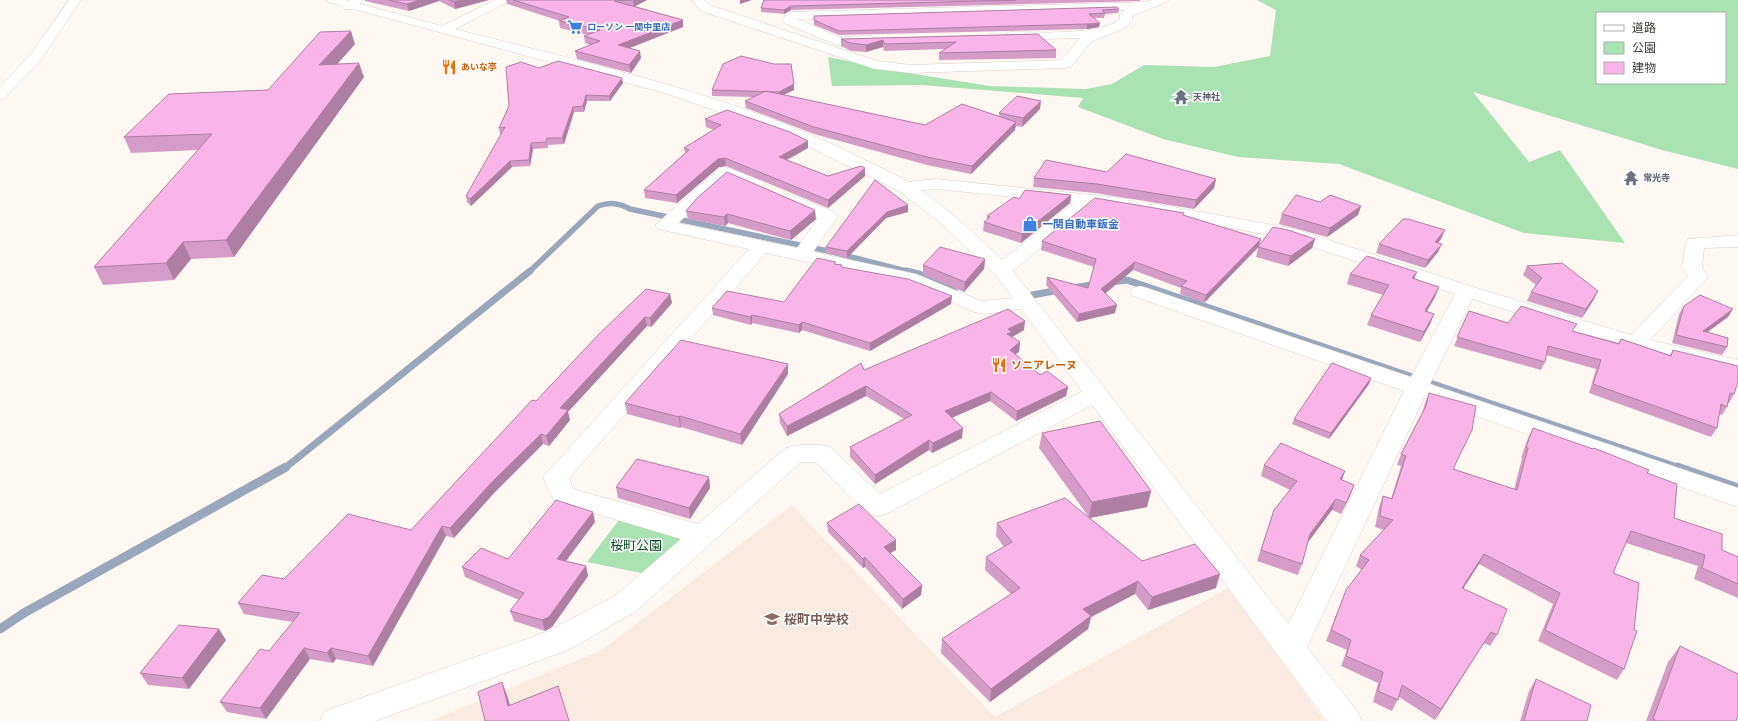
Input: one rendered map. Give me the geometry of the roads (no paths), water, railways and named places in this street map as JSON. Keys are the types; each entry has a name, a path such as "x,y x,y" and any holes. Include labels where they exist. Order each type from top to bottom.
{"street":[{"path":"0,95 35,58 75,0"},
{"path":"443,30 504,0"},
{"path":"698,0 705,8 867,62 887,67 911,69 1065,64 1087,38 1122,25 1126,20 1126,14 1163,0"},
{"path":"346,2 443,30 673,91 725,107 821,145 904,187 953,225 1002,270 1346,721"},
{"path":"883,39 837,41 788,20 791,16 971,5 1148,6"},
{"path":"999,36 1099,34"},
{"path":"802,254 829,216 726,172 664,225 909,278 975,306 985,308 1027,303"},
{"path":"904,187 936,184 1089,199 1142,206 1289,233 1466,291 1635,343 1738,367"},
{"path":"1002,270 1089,199"},
{"path":"1635,343 1698,277 1692,267 1695,243 1738,241"},
{"path":"703,535 563,495 556,477 761,247"},
{"path":"1291,649 1418,386 1466,291"},
{"path":"1140,292 1418,386 1738,498"},
{"path":"336,721 557,641 625,604 796,454 821,453 877,507 1096,393"}],"waterway":[{"path":"529,272 598,206 607,204 618,204 630,209 828,251 907,271"},
{"path":"285,468 530,271"},
{"path":"907,271 919,274 954,290"},
{"path":"1111,282 1127,280 1680,468"},
{"path":"1073,288 1097,284"},
{"path":"1022,297 1059,290"},
{"path":"0,629 24,613 286,467"},
{"path":"1677,467 1738,488"}],"place":[{"name":"ローソン 一関中里店","path":"575,27"},
{"name":"あいな亭","path":"449,67"},
{"name":"天神社","path":"1181,97"},
{"name":"常光寺","path":"1631,178"},
{"name":"一関自動車鈑金","path":"1030,224"},
{"name":"ソニアレーヌ","path":"999,365"},
{"name":"桜町中学校","path":"772,619"}],"park label":[{"name":"桜町公園","path":"636,545"}]}
